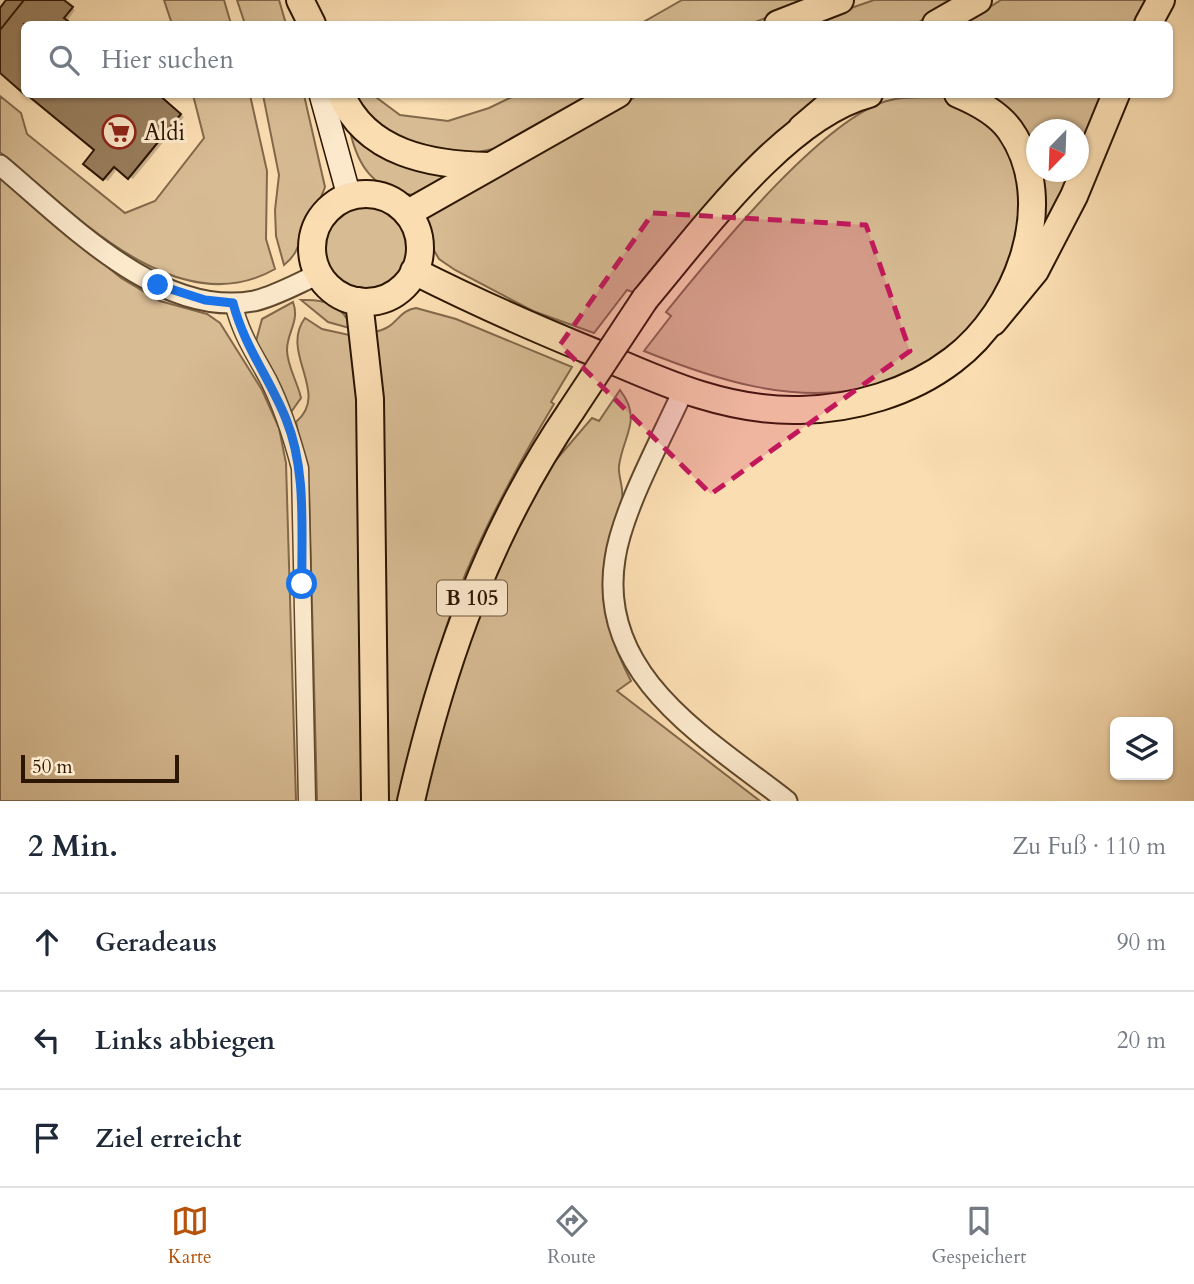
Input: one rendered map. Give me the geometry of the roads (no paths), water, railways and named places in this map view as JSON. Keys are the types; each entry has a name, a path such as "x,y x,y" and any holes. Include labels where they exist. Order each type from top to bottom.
{"main road":[{"path":"298,0 302,21"},
{"path":"298,0 310,21"},
{"path":"786,21 840,0"},
{"path":"941,21 978,0"},
{"path":"1150,21 1161,0"},
{"path":"322,98 349,196"},
{"path":"343,98 347,108 365,130 387,145 416,158 450,165 491,166"},
{"path":"408,213 611,98"},
{"name":"B 105","path":"411,801 430,717 466,612 509,512 538,459 645,299 722,207 802,128 837,98"},
{"path":"802,128 855,98"},
{"path":"968,98 982,104 1010,128 1030,168 1034,213 1021,261 993,322"},
{"path":"414,271 497,312 683,391 748,408 801,410 856,405 914,383 953,360 993,322 1035,271 1074,196 1114,98"},
{"path":"378,195 391,200 408,213 417,232 419,245 414,271 407,283 385,298 359,301 336,292 319,274 313,260 315,228 329,209 349,196 378,195"},
{"path":"359,301 370,399 375,801"}],"street":[{"path":"0,165 102,250 142,277 174,292 205,300 233,303 255,300 319,274"},
{"path":"233,303 250,352 268,380 287,421 300,468 307,801"},
{"path":"683,391 633,503 615,559 616,625 636,669 681,718 787,801"}],"place":[{"name":"Aldi","path":"119,132"}]}
